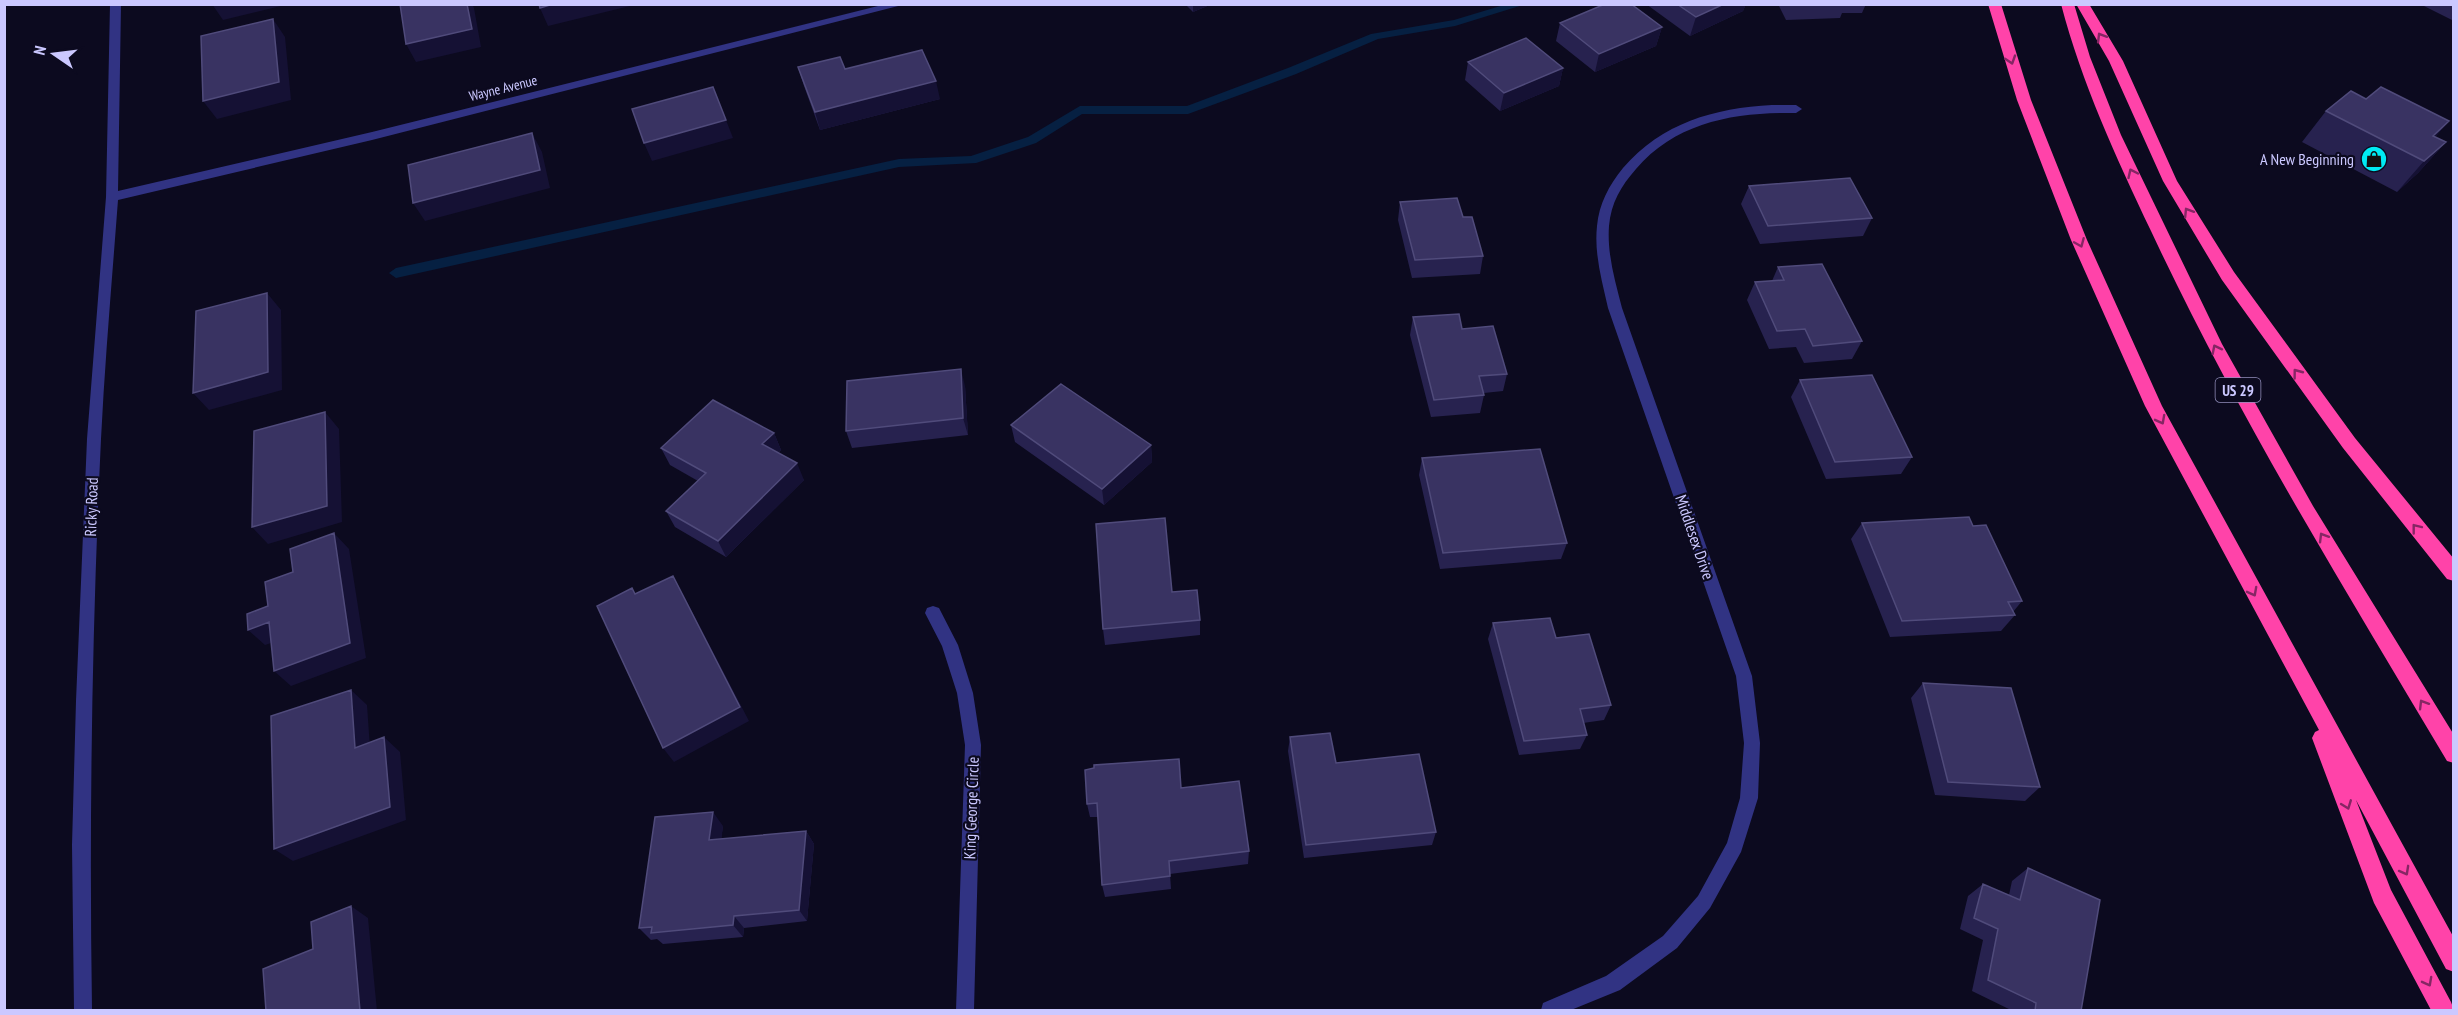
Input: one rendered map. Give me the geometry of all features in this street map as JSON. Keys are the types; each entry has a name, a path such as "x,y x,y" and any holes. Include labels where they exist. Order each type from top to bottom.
{"highway":[{"path":"1994,4 2025,100 2079,240 2154,406 2454,961"},
{"name":"US 29","path":"2067,4 2074,34 2111,128 2179,275 2224,364 2284,471 2454,754"},
{"path":"2082,4 2116,61 2170,182 2228,276 2349,443 2454,573"},
{"path":"2296,672 2382,896 2443,1011"}],"street":[{"name":"Ricky Road","path":"83,1011 81,844 84,701 94,440 112,196 116,4"},
{"name":"Wayne Avenue","path":"112,196 372,136 900,4"},
{"name":"Middlesex Drive","path":"1550,1011 1613,983 1670,942 1704,902 1735,846 1749,798 1752,743 1744,676 1615,308 1602,247 1605,212 1615,187 1635,159 1663,137 1690,123 1728,112 1771,108 1796,109"},
{"name":"King George Circle","path":"933,613 950,645 965,693 973,745 965,1011"}],"building":[{"path":"400,4 467,4 472,29 406,44"},
{"path":"539,4 553,4 540,8"},
{"path":"1605,4 1631,4 1662,27 1599,54 1560,23"},
{"path":"1677,4 1724,4 1696,17"},
{"path":"273,19 279,82 203,101 201,36"},
{"path":"1526,38 1563,68 1504,93 1468,62"},
{"path":"922,50 936,81 815,112 798,67 840,57 845,69"},
{"path":"713,87 726,120 644,143 632,109"},
{"path":"2381,87 2449,121 2433,136 2446,142 2424,161 2326,111 2351,91 2366,99"},
{"path":"532,133 540,170 413,203 408,165"},
{"path":"1850,178 1872,218 1768,226 1749,186"},
{"path":"1457,198 1463,217 1472,217 1483,256 1415,260 1400,202"},
{"path":"1822,264 1862,341 1813,346 1805,329 1777,331 1755,282 1784,280 1778,267"},
{"path":"267,293 268,372 193,393 196,311"},
{"path":"1459,314 1462,329 1493,326 1507,374 1479,376 1484,395 1434,400 1413,317"},
{"path":"961,369 963,418 846,431 847,381"},
{"path":"1872,375 1912,457 1835,462 1800,380"},
{"path":"1061,384 1151,445 1102,489 1011,425"},
{"path":"713,400 774,433 762,444 797,463 718,541 666,511 706,473 661,448"},
{"path":"325,412 327,506 252,527 254,431"},
{"path":"1540,449 1567,543 1443,553 1422,458"},
{"path":"1969,517 1973,526 1986,525 2022,601 2008,602 2015,615 1902,621 1862,523"},
{"path":"1165,518 1172,592 1197,590 1200,620 1103,629 1096,524"},
{"path":"334,533 350,643 274,671 269,622 248,630 247,614 268,606 265,582 293,572 290,549"},
{"path":"673,576 740,707 663,748 597,606 632,588 635,594"},
{"path":"1550,618 1556,638 1589,634 1611,705 1580,709 1587,735 1524,741 1493,623"},
{"path":"1923,683 2011,688 2040,787 1948,782"},
{"path":"351,690 355,748 384,737 390,807 274,849 271,716"},
{"path":"1330,733 1336,763 1419,754 1436,832 1306,845 1290,737"},
{"path":"1179,759 1181,788 1239,781 1249,851 1169,861 1170,876 1102,885 1097,803 1087,804 1085,770 1094,768 1094,765"},
{"path":"713,812 709,840 806,831 799,910 734,916 733,925 651,933 652,927 639,928 655,817"},
{"path":"2028,868 2100,900 2081,1011 2035,1011 2036,1003 1988,980 1998,929 1974,918 1983,884 2020,900"},
{"path":"351,906 360,1011 266,1011 263,969 313,949 311,922"}],"waterway":[{"path":"396,273 899,163 972,160 1032,140 1080,110 1188,110 1292,71 1375,36 1455,23 1521,4"}],"place":[{"name":"A New Beginning","path":"2374,159"}]}
